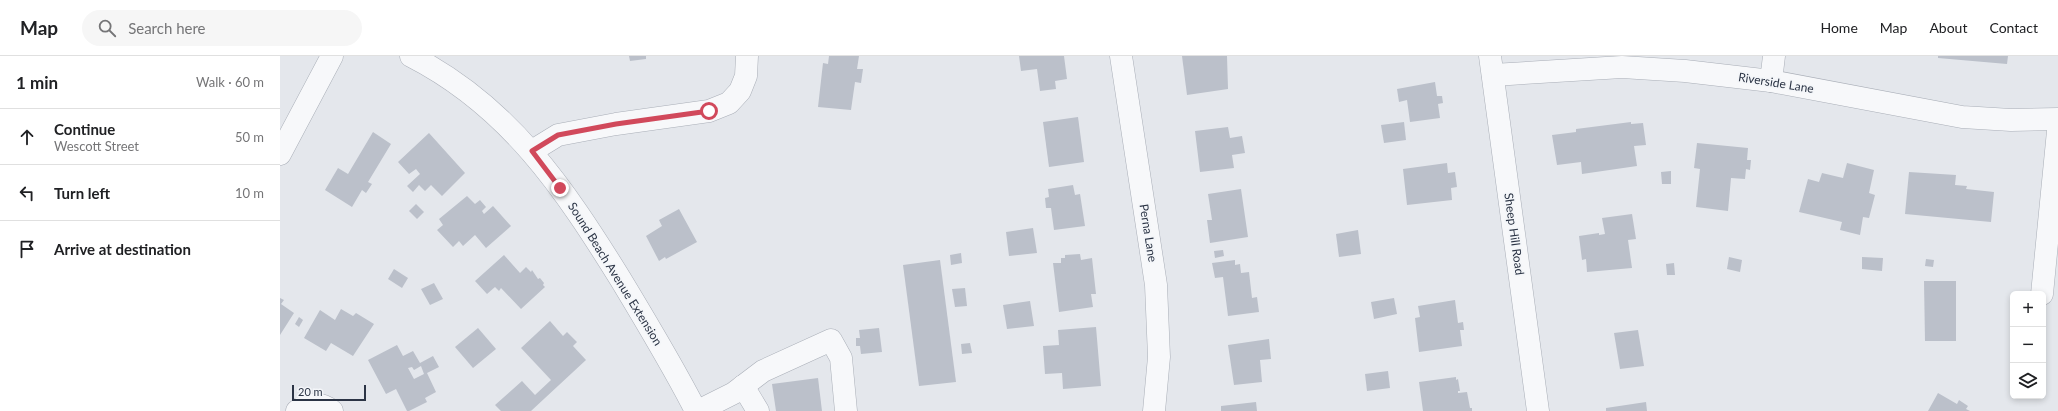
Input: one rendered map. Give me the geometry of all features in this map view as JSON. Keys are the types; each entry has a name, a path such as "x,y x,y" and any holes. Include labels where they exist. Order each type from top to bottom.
{"street":[{"path":"280,154 332,56"},
{"name":"Sound Beach Avenue Extension","path":"410,56 458,84 482,102 532,151 589,229 648,324 697,411"},
{"path":"532,151 558,135 616,124 709,111 729,103 740,91 746,76 747,56"},
{"name":"Perna Lane","path":"1121,56 1156,285 1160,357 1154,411"},
{"path":"1771,81 1774,56"},
{"name":"Riverside Lane","path":"1491,66 1622,67 1685,71 1771,81 1962,116 2011,120 2058,119"},
{"name":"Sheep Hill Road","path":"1491,66 1538,411"},
{"path":"2042,291 2058,131"},
{"path":"697,411 734,393 763,371 831,340 841,358 846,411"},
{"path":"743,386 758,411"},
{"path":"296,411 309,404 319,404 332,411"},
{"path":"280,407 286,411"}],"building":[{"path":"629,56 646,56 646,59 630,61"},
{"path":"829,56 859,56 857,69 863,69 861,83 855,82 851,110 818,107 823,63 828,64"},
{"path":"1019,56 1064,56 1067,79 1055,81 1056,89 1040,91 1037,69 1021,71"},
{"path":"1182,56 1227,56 1228,89 1187,95"},
{"path":"1938,56 2008,56 2007,64 1938,58"},
{"path":"1435,82 1437,96 1442,96 1443,103 1438,104 1440,118 1410,122 1407,100 1399,102 1397,89"},
{"path":"1078,117 1084,162 1049,167 1043,122"},
{"path":"1404,122 1406,140 1384,143 1381,125"},
{"path":"1631,122 1631,124 1643,123 1646,145 1634,146 1637,166 1582,174 1581,162 1557,165 1552,135 1576,132 1576,129"},
{"path":"1228,127 1230,138 1242,136 1245,153 1232,155 1234,168 1200,172 1195,131"},
{"path":"373,132 391,144 368,182 372,184 366,193 362,190 352,207 325,190 338,168 348,174"},
{"path":"429,133 465,173 442,196 431,185 425,191 419,185 413,192 407,186 420,174 416,169 409,174 398,162"},
{"path":"1697,143 1748,148 1747,160 1751,160 1750,170 1746,169 1745,179 1731,178 1728,211 1696,207 1700,169 1694,168"},
{"path":"1447,163 1448,173 1455,172 1457,187 1451,188 1452,200 1407,205 1403,169"},
{"path":"1847,163 1874,170 1869,193 1875,195 1869,218 1863,217 1860,235 1840,230 1842,222 1799,212 1808,179 1819,182 1822,173 1843,178"},
{"path":"1671,171 1671,184 1662,184 1661,172"},
{"path":"1909,172 1956,175 1955,185 1967,186 1966,189 1994,192 1991,222 1905,214"},
{"path":"1073,185 1075,195 1080,194 1085,226 1054,230 1051,208 1046,208 1045,198 1049,197 1048,189"},
{"path":"1241,189 1248,237 1210,243 1207,220 1212,220 1208,194"},
{"path":"467,196 475,204 480,200 486,207 482,211 484,214 493,206 511,226 486,248 475,235 463,246 459,241 453,247 437,230 443,225 439,219"},
{"path":"416,204 424,212 417,219 409,211"},
{"path":"679,209 697,242 666,259 665,257 659,261 646,236 662,226 659,220"},
{"path":"1632,214 1636,239 1628,240 1632,268 1587,272 1586,259 1582,260 1579,236 1599,233 1599,235 1605,234 1602,218"},
{"path":"1033,228 1037,253 1009,256 1006,232"},
{"path":"1358,230 1361,254 1339,257 1336,234"},
{"path":"1223,250 1224,256 1215,258 1214,251"},
{"path":"961,253 962,263 951,265 950,255"},
{"path":"1080,254 1081,260 1092,258 1096,294 1091,294 1093,307 1059,312 1053,263 1061,263 1061,258 1065,258 1065,255"},
{"path":"504,255 520,273 526,267 531,272 532,270 538,279 540,278 544,283 543,285 545,287 521,309 501,288 499,291 495,287 487,294 475,281"},
{"path":"1729,257 1742,260 1740,272 1727,269"},
{"path":"1862,257 1883,258 1882,271 1862,269"},
{"path":"1926,259 1934,260 1933,267 1925,266"},
{"path":"940,260 956,382 919,386 903,265"},
{"path":"1235,260 1235,265 1240,264 1241,273 1249,272 1252,298 1257,297 1259,312 1228,316 1223,277 1215,278 1212,263"},
{"path":"1674,263 1675,275 1667,275 1666,264"},
{"path":"394,269 408,278 402,288 388,279"},
{"path":"1924,281 1956,281 1956,341 1925,341"},
{"path":"434,283 443,299 430,305 421,289"},
{"path":"965,288 967,306 955,307 952,289"},
{"path":"280,298 284,300 281,304 294,313 280,335"},
{"path":"1394,298 1397,314 1374,319 1371,302"},
{"path":"1455,300 1458,323 1463,322 1464,330 1460,330 1462,346 1419,352 1415,318 1420,317 1418,306"},
{"path":"1030,301 1034,326 1007,329 1003,305"},
{"path":"341,309 353,316 356,313 374,324 353,356 331,343 326,351 304,338 320,310 335,320"},
{"path":"299,317 303,320 299,327 295,324"},
{"path":"550,321 563,336 567,332 577,342 573,346 586,360 531,411 501,411 495,405 522,381 535,395 551,380 521,348"},
{"path":"1096,327 1101,386 1063,389 1062,373 1045,374 1043,346 1059,345 1058,330"},
{"path":"478,328 496,349 473,368 455,347"},
{"path":"879,328 882,352 861,354 860,346 856,346 856,338 860,338 859,330"},
{"path":"1638,330 1644,366 1620,369 1614,333"},
{"path":"1269,339 1271,359 1260,360 1262,382 1234,385 1228,345"},
{"path":"970,343 972,353 962,354 961,344"},
{"path":"397,345 403,356 413,351 420,363 433,356 439,367 427,373 436,392 425,398 427,402 407,411 396,389 386,394 368,360","holes":["421,366 424,374 414,379 408,368 412,367 414,370"]},
{"path":"1388,371 1390,388 1367,391 1365,374"},
{"path":"1456,377 1456,380 1458,379 1460,391 1458,391 1458,393 1467,392 1472,411 1423,411 1419,382"},
{"path":"818,378 822,411 776,411 772,384"},
{"path":"1938,393 1957,404 1959,400 1968,406 1966,409 1970,411 1928,411"},
{"path":"1256,402 1257,411 1221,411 1221,406"},
{"path":"1646,402 1647,411 1606,411 1606,408"}],"route":[{"path":"560,188 532,151 558,135 616,124 663,119 709,111"}]}
